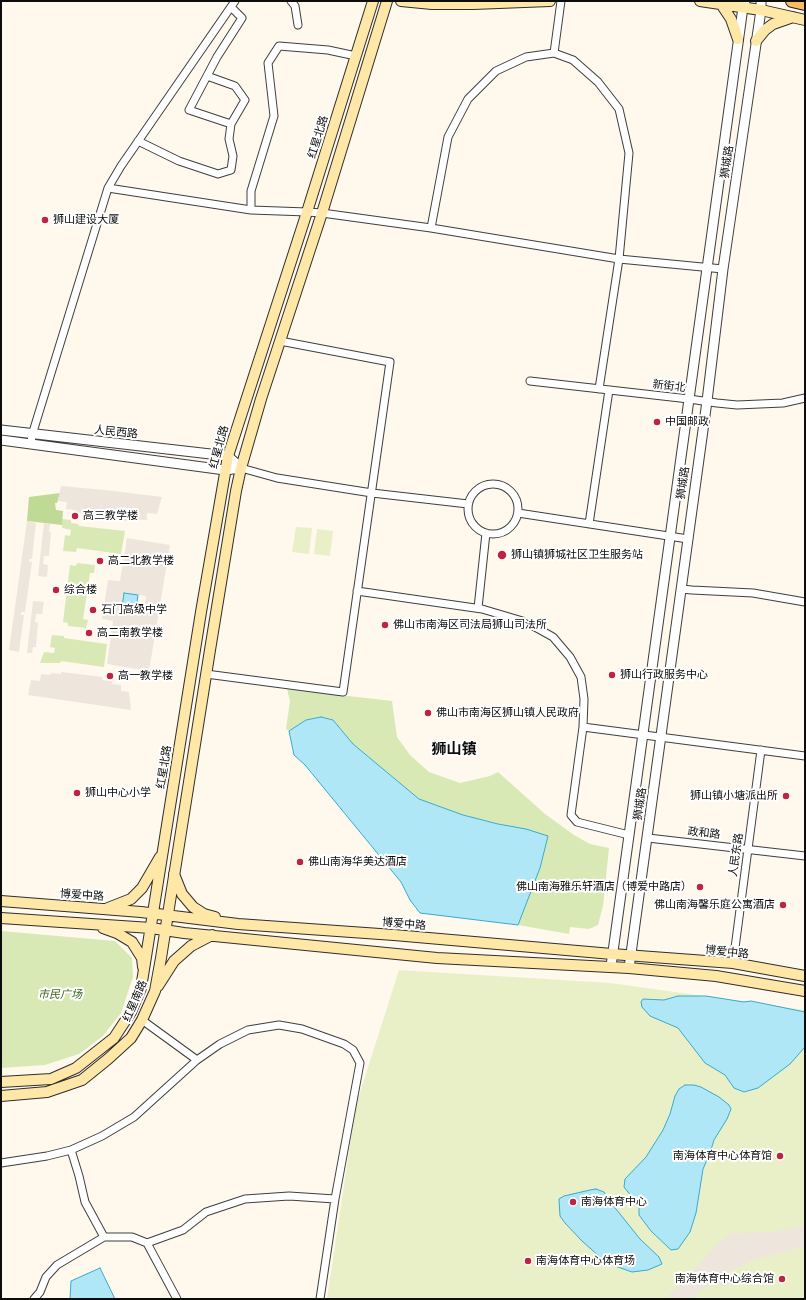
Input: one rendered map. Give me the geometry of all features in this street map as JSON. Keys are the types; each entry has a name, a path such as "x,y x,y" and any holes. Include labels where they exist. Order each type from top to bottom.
{"main road":[{"name":"红星北路","path":"154,914 201,612 228,456 373,1"},
{"path":"238,924 204,914 193,907 182,894 174,874 206,674 241,468 261,399 322,213 387,1"},
{"path":"401,1 473,4 550,1"},
{"path":"700,1 722,4 761,5 805,20"},
{"path":"792,1 805,4"},
{"path":"722,4 738,39"},
{"path":"756,41 765,30 773,24 793,17"},
{"path":"106,909 130,899 142,888 163,852"},
{"name":"红星南路","path":"1,1096 47,1092 82,1080 131,1038 142,1020 154,991 166,930 174,874"},
{"name":"博爱中路","path":"1,901 106,909 238,924 394,935 632,956 733,963 805,976"},
{"name":"红星南路","path":"1,1082 51,1079 76,1068 114,1038 127,1018 141,988 154,914"},
{"path":"1,918 151,928 437,958 611,966 716,976 805,991"},
{"path":"94,924 117,933 132,942 142,958 144,972"},
{"path":"154,991 174,961 191,946 212,935"}],"street":[{"path":"291,1 295,6 298,25"},
{"path":"554,53 561,1"},
{"path":"32,439 108,188 138,141 233,4 242,18 217,58 189,110 231,124"},
{"name":"狮城路","path":"611,966 744,4"},
{"name":"狮城路","path":"629,968 632,956 707,402 723,269 761,5"},
{"path":"251,210 251,191 274,116 268,63 279,46 328,50 356,56"},
{"path":"432,228 448,137 468,99 496,71 526,57 554,53 573,60 598,82 619,109 629,154 619,259 599,389"},
{"path":"138,141 179,160 218,174 231,170 233,156 229,139 231,124 245,100 235,86 207,76"},
{"path":"108,188 251,210 322,213 432,228 619,259 723,269"},
{"path":"206,674 343,692 390,362 280,341"},
{"name":"新街北","path":"530,381 737,405 783,403 805,398"},
{"path":"589,524 609,390"},
{"name":"人民西路","path":"1,430 32,439 228,456"},
{"path":"1,440 32,439 225,470 241,468 277,478 372,493 468,504"},
{"path":"228,456 241,468"},
{"path":"497,485 508,490 514,496 518,504 518,513 515,521 506,531 498,534 486,533 474,526 468,513 468,504 472,496 478,490 485,486 497,485"},
{"path":"518,513 688,539"},
{"path":"478,608 486,533"},
{"path":"681,589 753,593 805,602"},
{"path":"358,591 478,608 526,622 553,637 570,657 581,677 584,699 583,727 571,815 577,822 628,835"},
{"path":"583,727 642,736 805,756"},
{"name":"人民东路","path":"733,963 761,750"},
{"name":"政和路","path":"648,838 805,856"},
{"path":"142,1020 197,1060"},
{"path":"1,1163 47,1156 71,1150 102,1136 134,1117 197,1060 220,1044 248,1030 279,1025 302,1029 344,1044 354,1050 360,1063 335,1199 320,1299"},
{"path":"71,1150 85,1202 104,1237"},
{"path":"147,1243 183,1230 206,1212 245,1199 289,1196 335,1199"},
{"path":"34,1299 40,1292 46,1278 57,1265 104,1237 132,1237 147,1243 177,1299"}],"green space":[{"path":"60,493 57,503 55,503 56,510 63,511 62,525 27,521 29,497"},
{"path":"62,519 71,520 71,523 78,524 79,526 125,531 121,554 77,548 76,552 63,551 65,535 70,536 71,530 62,528"},
{"path":"296,527 312,528 309,554 292,552"},
{"path":"317,529 333,531 330,556 314,554"},
{"path":"77,563 95,565 94,573 90,573 83,619 88,620 86,628 68,626 68,623 63,622 70,565 76,566"},
{"path":"52,635 107,644 104,667 61,661 60,663 40,663 44,652 54,653 55,648 50,647"},
{"path":"287,689 392,701 397,737 410,755 429,772 460,783 490,776 498,772 545,814 574,835 590,844 609,848 603,906 598,925 589,929 570,927 569,934 518,925 540,868 526,829 463,815 419,799 353,744 333,720 321,717 306,720 289,731 286,729 290,701"},
{"name":"市民广场","path":"1,931 115,941 132,958 133,977 121,1013 103,1036 79,1054 45,1065 1,1068"},
{"name":"南海体育中心","path":"399,970 610,983 805,1010 805,1299 327,1299 356,1105"}],"shaded area":[{"path":"61,486 162,497 157,514 147,513 147,520 127,519 127,521 83,516 83,513 66,509 67,502 58,501"},
{"path":"27,521 36,523 32,559 29,559 29,561 32,562 25,612 21,612 21,615 24,615 19,652 9,650"},
{"path":"44,523 50,524 49,531 51,532 49,556 44,556 43,564 48,565 47,577 38,576"},
{"path":"127,538 170,545 149,671 107,664 113,621 102,619 108,580 120,581","holes":["124,593 146,596 144,610 122,607"]},
{"path":"33,601 44,602 42,614 36,614 35,622 38,623 36,647 33,647 32,653 27,653"},
{"path":"61,672 103,677 102,680 112,681 112,684 121,685 121,691 129,692 131,710 28,695 31,680 40,681 41,674 61,674"},
{"path":"805,1226 805,1246 754,1260 729,1272 728,1286 719,1286 717,1281 704,1289 694,1299 665,1299 719,1242 733,1233 773,1232"}],"water":[{"path":"124,593 138,595 136,609 122,607"},
{"path":"321,717 333,720 353,744 419,799 463,815 526,829 548,836 540,868 518,925 420,913 410,900 401,882 305,765 294,755 289,731 306,720"},
{"path":"678,996 706,996 744,1002 751,1001 805,1012 805,1047 790,1064 758,1088 744,1092 734,1088 725,1075 705,1063 678,1028 650,1016 642,1007 641,1002 643,999 664,1000"},
{"path":"685,1085 701,1087 719,1097 729,1105 731,1109 727,1119 714,1140 703,1169 696,1213 690,1232 678,1249 671,1250 651,1231 639,1215 639,1206 624,1187 625,1179 646,1157 663,1130 670,1114 675,1096 679,1089"},
{"path":"596,1189 604,1192 640,1239 659,1257 662,1264 648,1270 632,1272 615,1266 600,1257 565,1223 560,1216 559,1199 564,1196"},
{"path":"100,1268 115,1299 70,1299 71,1281"}],"place":[{"name":"狮山建设大厦","path":"45,220"},
{"name":"中国邮政","path":"657,422"},
{"name":"高三教学楼","path":"75,516"},
{"name":"狮山镇狮城社区卫生服务站","path":"502,555"},
{"name":"高二北教学楼","path":"100,561"},
{"name":"综合楼","path":"56,590"},
{"name":"石门高级中学","path":"93,610"},
{"name":"佛山市南海区司法局狮山司法所","path":"385,625"},
{"name":"高二南教学楼","path":"89,633"},
{"name":"狮山行政服务中心","path":"612,675"},
{"name":"高一教学楼","path":"110,676"},
{"name":"佛山市南海区狮山镇人民政府","path":"428,713"},
{"name":"狮山中心小学","path":"77,793"},
{"name":"狮山镇小塘派出所","path":"786,796"},
{"name":"佛山南海华美达酒店","path":"300,862"},
{"name":"佛山南海雅乐轩酒店（博爱中路店）","path":"700,887"},
{"name":"佛山南海馨乐庭公寓酒店","path":"783,905"},
{"name":"南海体育中心体育馆","path":"780,1156"},
{"name":"南海体育中心","path":"573,1202"},
{"name":"南海体育中心体育场","path":"528,1261"},
{"name":"南海体育中心综合馆","path":"782,1279"}],"district":[{"name":"狮山镇","path":"454,749"}]}
